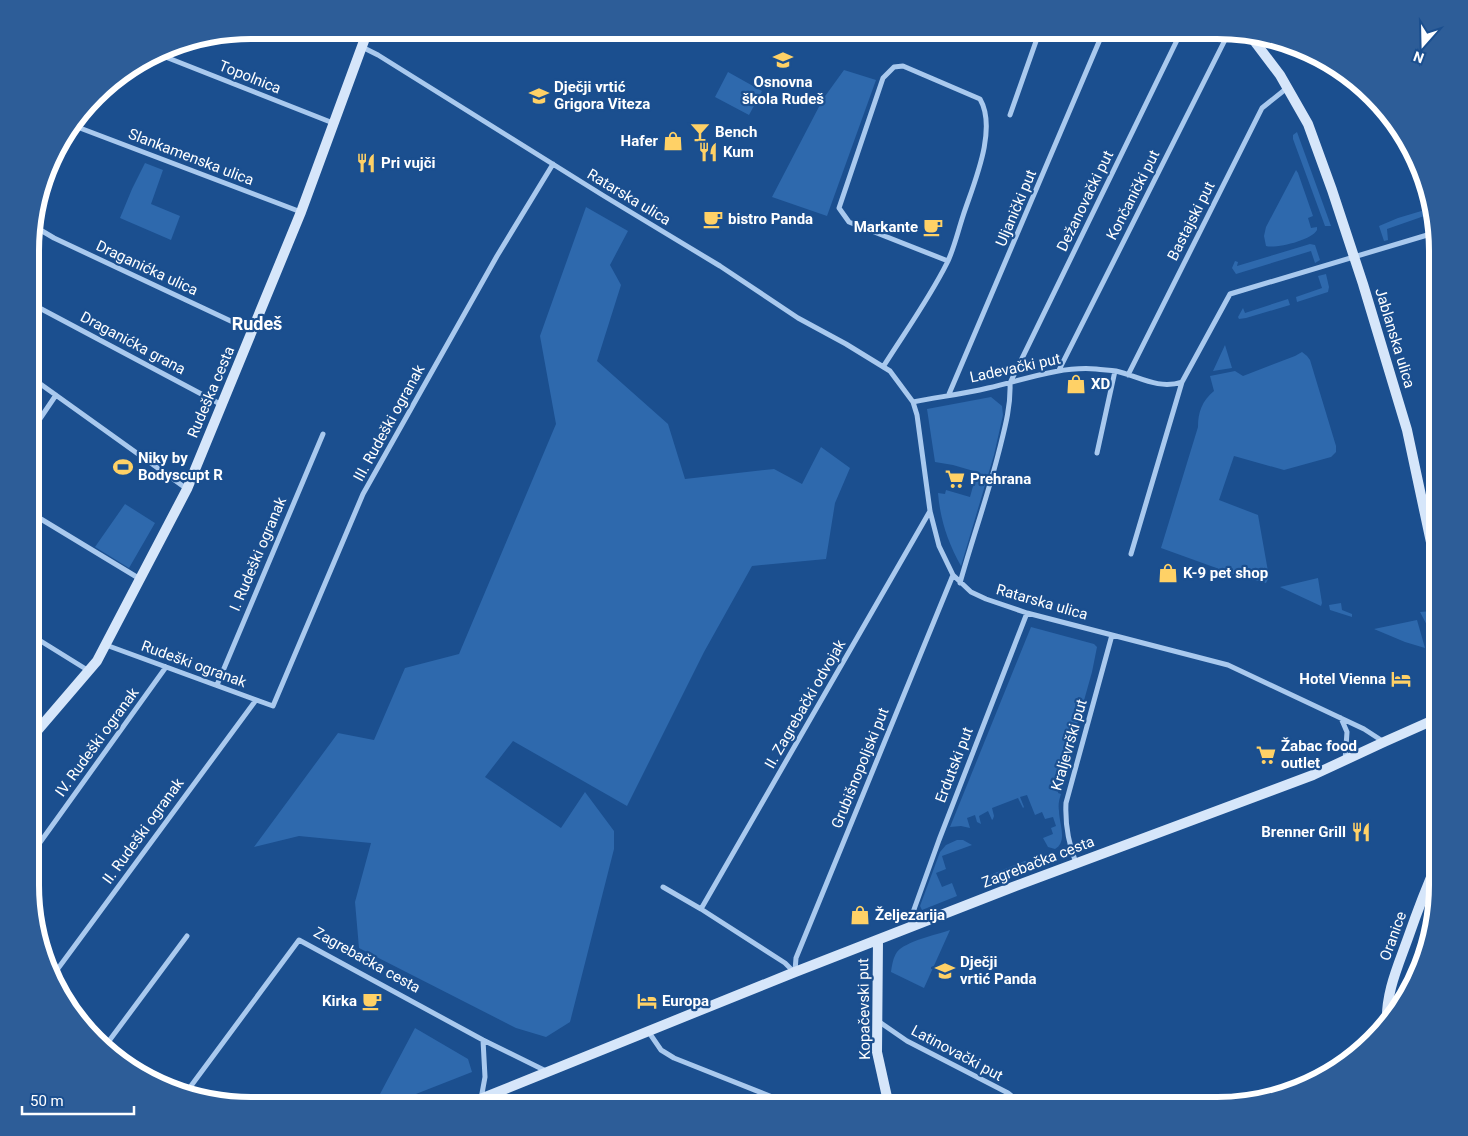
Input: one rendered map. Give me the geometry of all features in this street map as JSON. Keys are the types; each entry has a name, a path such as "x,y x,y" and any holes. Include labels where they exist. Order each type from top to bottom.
{"street":[{"name":"Rudeška cesta","path":"39,729 97,661 187,489 301,212 364,39"},
{"path":"1010,115 1037,39"},
{"name":"Uljanički put","path":"949,394 1100,39"},
{"name":"Dežanovački put","path":"1010,383 1178,39"},
{"name":"Končanički put","path":"1060,370 1226,39"},
{"name":"Jablanska ulica","path":"1256,43 1269,58 1308,124 1354,257 1407,430 1429,533"},
{"name":"Ratarska ulica","path":"362,47 720,266 798,318 890,371 912,402 917,415 930,511 939,546 953,575 971,592 1027,613 1228,665 1364,729 1384,742"},
{"name":"Topolnica","path":"165,57 333,123"},
{"path":"884,367 948,261 983,157 986,127 984,105 980,99 903,66 894,67 883,78 840,208 849,222 948,261"},
{"name":"Bastajski put","path":"1128,375 1262,108 1287,87"},
{"name":"Slankamenska ulica","path":"78,128 301,212"},
{"name":"III. Rudeški ogranak","path":"273,706 363,494 497,256 552,164"},
{"name":"Draganićka ulica","path":"40,230 253,332"},
{"path":"1131,554 1182,382 1230,294 1429,235"},
{"name":"Draganićka grana","path":"39,308 222,405"},
{"name":"Ladevački put","path":"912,402 980,390 1060,370 1078,368 1115,371 1163,386 1182,382"},
{"path":"1096,453 1115,371"},
{"path":"39,383 187,489"},
{"path":"960,583 1003,435 1010,396 1010,383"},
{"path":"39,421 56,395"},
{"name":"I. Rudeški ogranak","path":"217,685 323,434"},
{"name":"II. Zagrebački odvojak","path":"701,909 930,511"},
{"path":"39,518 140,579"},
{"name":"Grubišnopoljski put","path":"795,972 796,958 953,575"},
{"name":"Erdutski put","path":"910,928 912,915 939,840 1027,613"},
{"name":"Kraljevrški put","path":"1076,863 1072,853 1066,804 1112,635"},
{"path":"39,640 90,671"},
{"name":"Rudeški ogranak","path":"106,645 273,706"},
{"name":"IV. Rudeški ogranak","path":"39,844 166,667"},
{"name":"II. Rudeški ogranak","path":"57,970 256,700"},
{"path":"1341,718 1348,740 1345,761"},
{"name":"Zagrebačka cesta","path":"486,1097 795,972 1076,863 1278,789 1345,761 1429,722"},
{"name":"Oranice","path":"1387,1013 1390,991 1429,882"},
{"path":"663,887 785,962 795,972"},
{"path":"108,1042 187,936"},
{"name":"Zagrebačka cesta","path":"189,1088 299,940 483,1040 546,1071"},
{"name":"Kopačevski put","path":"878,940 877,1052 887,1097"},
{"name":"Latinovački put","path":"878,1021 906,1041 1013,1097"},
{"path":"648,1031 661,1050 674,1058 772,1097"},
{"path":"481,1097 484,1077 483,1040"}],"shaded area":[{"path":"844,70 876,80 827,216 772,197 823,99"},
{"path":"728,72 762,91 749,115 715,97"},
{"path":"1297,132 1331,226 1325,226 1293,139 1293,135"},
{"path":"145,163 163,170 151,204 180,216 171,240 120,218"},
{"path":"1296,170 1313,216 1308,218 1311,228 1317,227 1317,230 1314,234 1293,243 1271,247 1266,246 1264,236 1266,227"},
{"path":"586,207 628,231 610,265 621,285 597,361 668,424 685,479 774,469 802,484 821,447 850,468 835,503 826,559 752,566 704,652 627,806 513,741 485,777 561,828 585,792 614,831 614,849 570,1022 546,1037 516,1028 359,948 355,902 371,843 299,836 254,847 338,733 374,740 405,668 459,654 556,424 540,336"},
{"path":"1425,210 1426,215 1387,229 1388,240 1384,241 1379,226"},
{"path":"1310,244 1315,245 1320,260 1315,263 1311,251 1236,274 1232,268 1235,261 1238,262 1237,266"},
{"path":"1326,274 1329,287 1328,292 1297,302 1296,297 1322,288 1318,276"},
{"path":"1288,299 1290,305 1246,318 1239,319 1238,317 1243,308 1245,313"},
{"path":"1225,345 1232,368 1213,371"},
{"path":"1302,352 1310,360 1336,446 1336,452 1331,457 1284,470 1234,456 1219,500 1258,515 1269,577 1266,583 1233,574 1161,548 1198,427 1200,412 1206,399 1214,391 1210,376 1235,371 1243,376"},
{"path":"991,397 1002,406 1003,415 994,455 961,566 945,531 938,493 945,494 946,490 970,497 977,472 935,462 927,409"},
{"path":"125,504 155,523 129,568 95,547"},
{"path":"1318,578 1321,606 1280,587"},
{"path":"1341,603 1342,610 1352,614 1352,617 1330,610 1329,605"},
{"path":"1429,611 1429,629 1420,612"},
{"path":"1417,620 1425,648 1374,629"},
{"path":"1031,627 1094,644 1097,647 1092,672 1058,793 1061,794 1059,816 1062,837 1059,846 1055,849 1048,847 1043,838 1053,834 1051,828 1056,826 1053,817 1045,819 1042,812 1035,815 1027,795 1020,797 1023,808 1018,798 992,808 994,816 992,820 988,811 979,816 981,824 977,822 975,815 967,818 970,828 961,826 950,827"},
{"path":"957,840 963,840 972,845 942,856 946,869 936,873 942,887 952,883 957,896 922,910 920,906 940,852 946,845"},
{"path":"1025,861 1040,864 988,885 985,877"},
{"path":"950,930 924,988 891,972 897,952 901,948"},
{"path":"415,1028 468,1059 472,1072 408,1097 384,1097 380,1094"}],"place":[{"name":"Osnovna škola Rudeš","path":"783,60"},
{"name":"Dječji vrtić Grigora Viteza","path":"539,96"},
{"name":"Bench","path":"700,132"},
{"name":"Hafer","path":"673,141"},
{"name":"Kum","path":"708,152"},
{"name":"Pri vujči","path":"366,163"},
{"name":"bistro Panda","path":"713,219"},
{"name":"Markante","path":"933,227"},
{"name":"XD","path":"1076,384"},
{"name":"Niky by Bodyscupt R","path":"123,467"},
{"name":"Prehrana","path":"955,479"},
{"name":"K-9 pet shop","path":"1168,573"},
{"name":"Hotel Vienna","path":"1401,679"},
{"name":"Žabac food outlet","path":"1266,755"},
{"name":"Brenner Grill","path":"1361,832"},
{"name":"Željezarija","path":"860,915"},
{"name":"Dječji vrtić Panda","path":"945,971"},
{"name":"Kirka","path":"372,1001"},
{"name":"Europa","path":"647,1001"}],"district":[{"name":"Rudeš","path":"257,324"}]}
